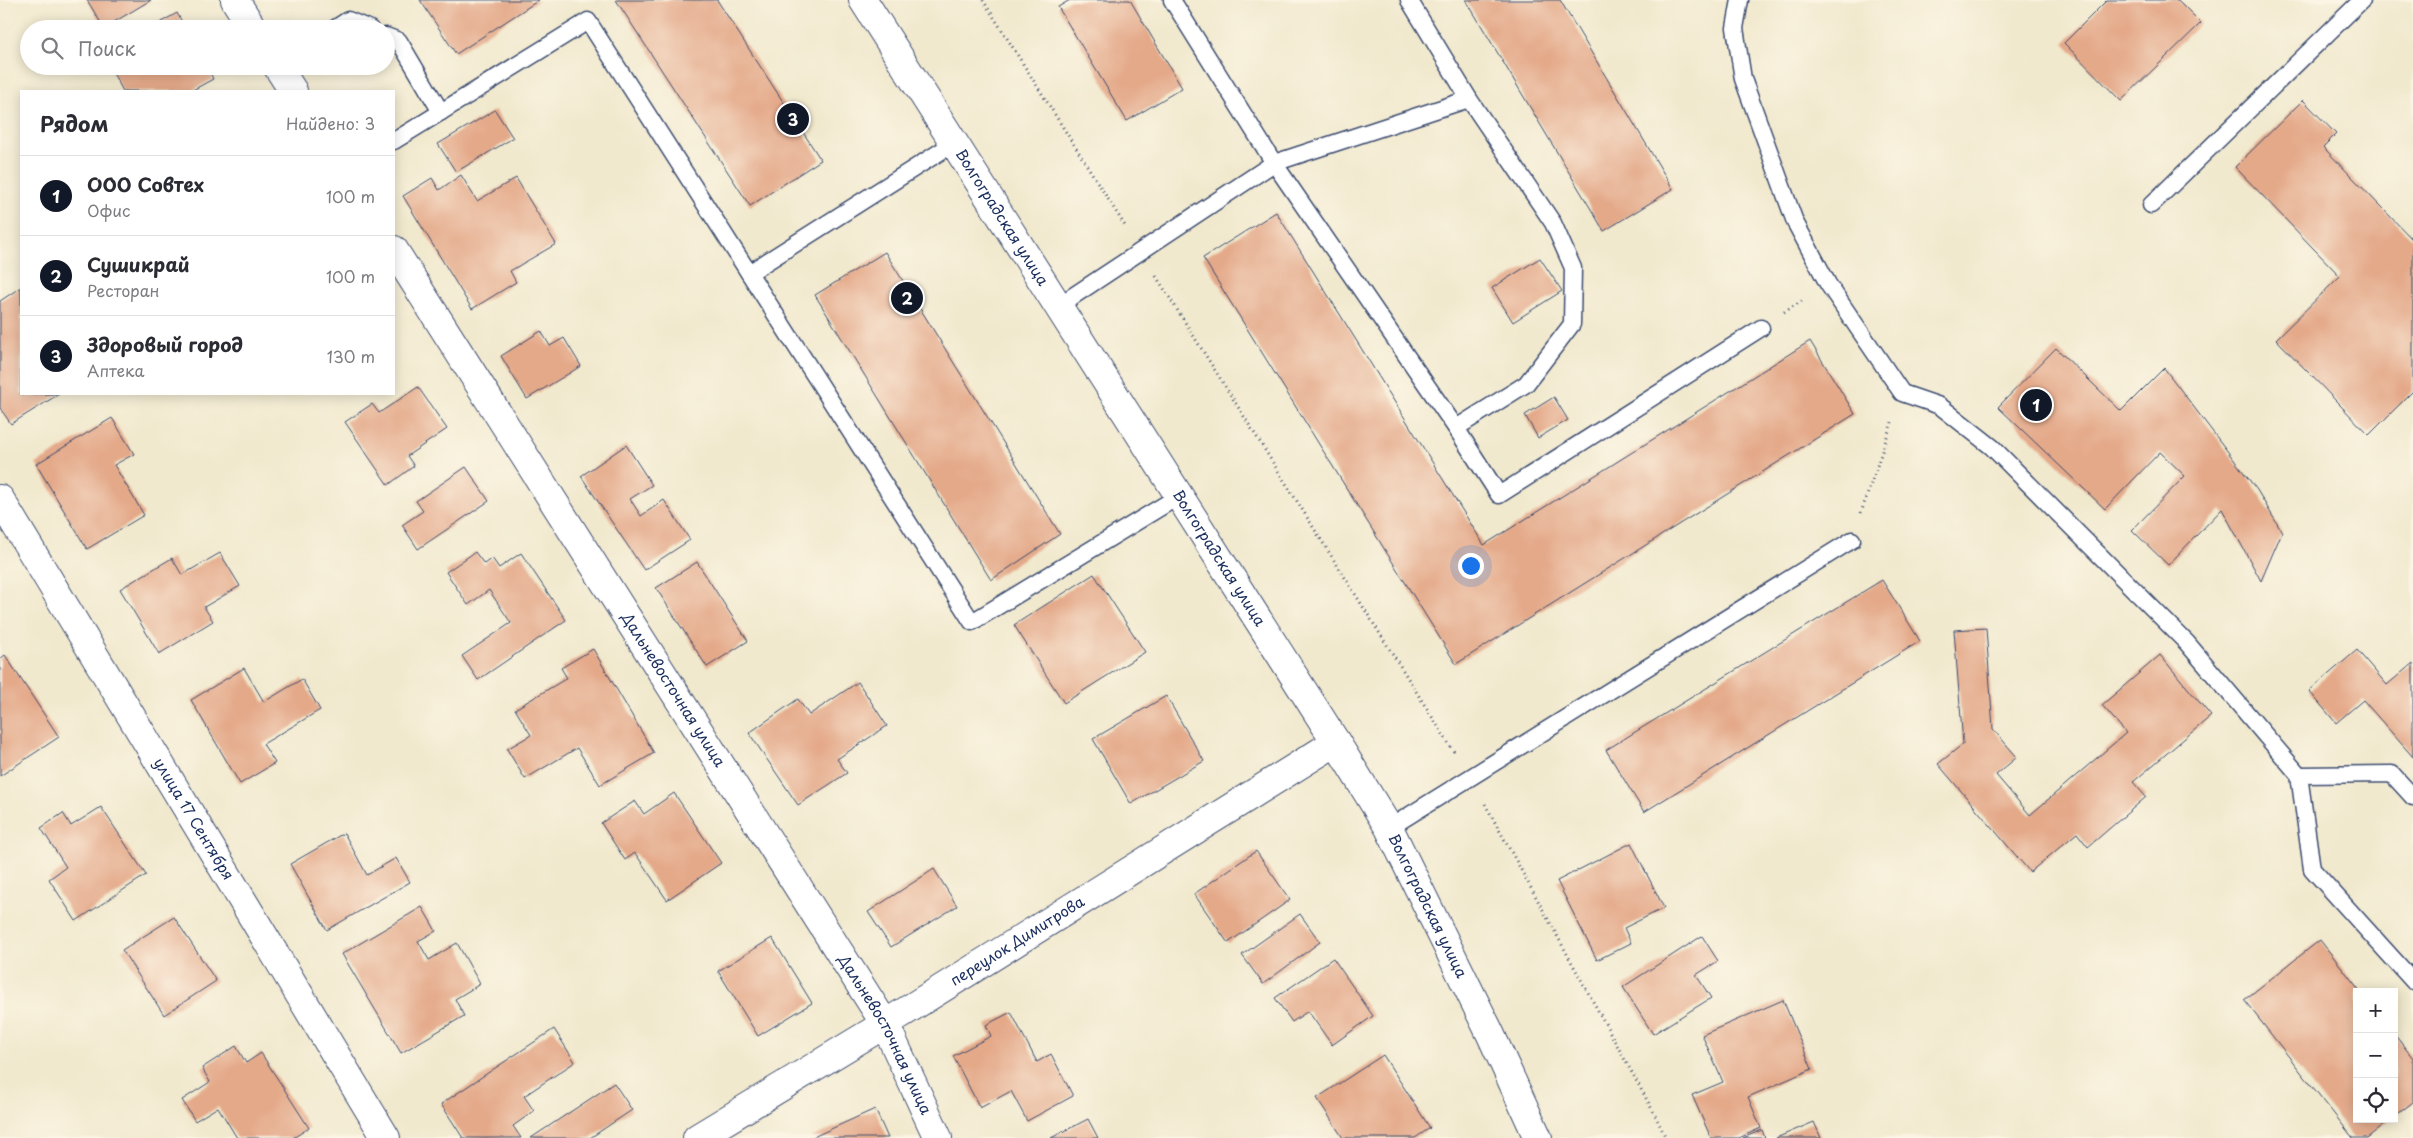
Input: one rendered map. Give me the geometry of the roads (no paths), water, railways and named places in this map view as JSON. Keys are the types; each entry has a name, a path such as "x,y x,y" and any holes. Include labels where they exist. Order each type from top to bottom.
{"street":[{"path":"235,0 247,20"},
{"name":"Волгоградская улица","path":"863,0 1389,828 1490,1033 1538,1138"},
{"path":"283,75 292,90"},
{"name":"Дальневосточная улица","path":"395,252 885,1024 938,1138"},
{"name":"улица 17 Сентября","path":"0,499 386,1138"},
{"name":"переулок Димитрова","path":"697,1138 885,1024 1336,742"}],"lane":[{"path":"1172,0 1274,163 1456,428 1499,495 1761,328"},
{"path":"1409,0 1469,100 1553,223 1573,268 1572,324 1526,384 1456,428"},
{"path":"1740,0 1736,28 1743,79 1795,222 1828,284 1902,393 1940,406 1992,447 2187,642 2299,775 2312,869 2413,982"},
{"path":"2150,206 2362,0"},
{"path":"395,140 588,21 972,622 1179,496"},
{"path":"395,39 399,41 441,112"},
{"path":"1058,306 1274,163 1469,100"},
{"path":"749,273 954,143"},
{"path":"1389,828 1852,540"},
{"path":"2299,775 2392,774 2413,797"}],"place":[{"name":"Здоровый город","path":"793,119"},
{"name":"Сушикрай","path":"907,298"},
{"name":"ООО Совтех","path":"2036,405"}]}
